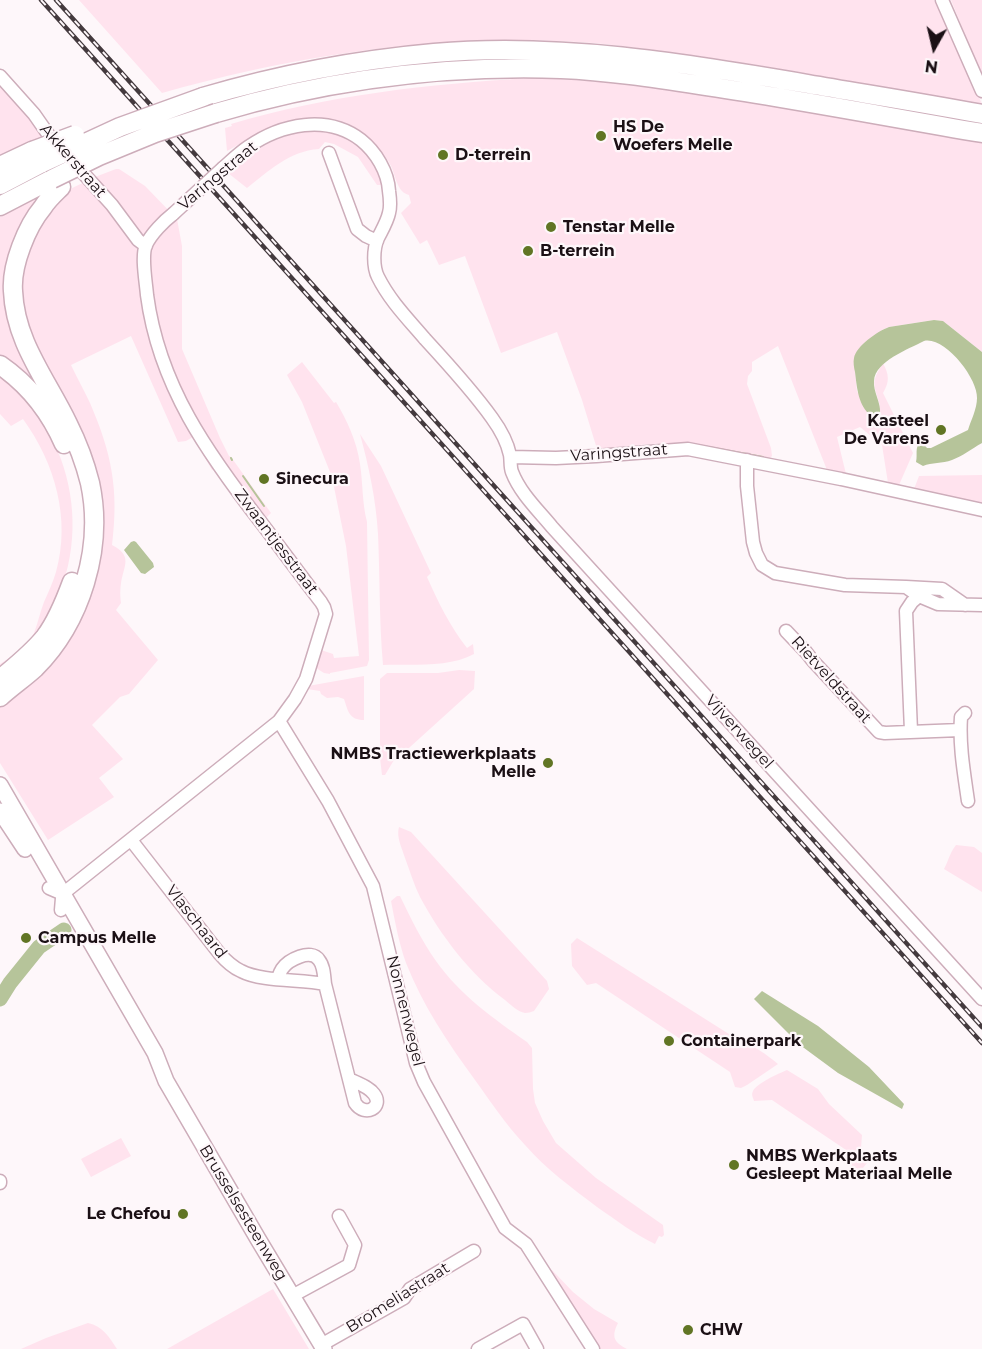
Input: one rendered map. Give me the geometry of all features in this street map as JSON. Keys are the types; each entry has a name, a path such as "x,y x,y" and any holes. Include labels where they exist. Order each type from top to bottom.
{"highway":[{"path":"0,206 47,170 120,127 203,97 295,73 362,61 435,53 556,51 650,60 978,113"},
{"path":"0,185 99,156 155,133 261,99 376,78 488,68 562,69 652,78 741,91 980,133"},
{"path":"0,166 47,170"},
{"path":"0,697 35,668 57,640 73,614 85,583 92,549 93,509 83,459 68,424 27,350 19,328 12,290 19,254 33,221 43,206 47,170"},
{"path":"0,365 27,387 45,409 60,434 70,456 78,484 81,514 77,563 66,598 55,621 45,636 0,679"},
{"path":"0,672 17,665"}],"main road":[{"name":"Brusselsesteenweg","path":"0,785 58,897"},
{"name":"Brusselsesteenweg","path":"0,811 58,897 159,1061 163,1076 322,1347"}],"street":[{"path":"942,0 982,91"},
{"name":"Akkerstraat","path":"0,76 112,205 138,240 146,246"},
{"name":"Varingstraat","path":"146,246 164,221 258,141 295,126 322,124 343,129 368,146 387,177 389,213 376,241 374,265 377,275 402,313 474,394 507,444 511,457 607,456 679,449 701,451 982,510"},
{"path":"329,153 357,229 376,241"},
{"name":"Zwaantjesstraat","path":"58,897 279,721 306,679 326,611 225,476 179,401 168,377 150,315 144,268 146,246"},
{"name":"Vijverwegel","path":"511,457 511,470 518,485 533,506 982,999"},
{"path":"747,460 747,486 753,542 762,565 775,573 844,585 942,589 966,605"},
{"path":"906,587 919,596 938,604 982,606"},
{"path":"910,731 906,611 919,596"},
{"name":"Rietveldstraat","path":"786,631 879,732 960,730"},
{"path":"965,713 961,717 960,730 968,801"},
{"name":"Nonnenwegel","path":"279,721 328,801 373,886 416,1063 424,1082 505,1228 526,1245 593,1349"},
{"name":"Vlaschaard","path":"130,840 229,964 241,971 260,977 325,984"},
{"path":"278,978 283,967 300,956 314,955 319,960 349,1078"},
{"path":"292,1296 350,1265 355,1245 339,1216"},
{"name":"Bromeliastraat","path":"322,1347 404,1298 410,1289 474,1251"},
{"path":"478,1349 522,1324 537,1349"}],"shaded area":[{"path":"79,0 934,0 982,104 657,50 590,43 506,40 406,46 307,59 162,93"},
{"path":"951,0 982,0 982,77"},
{"path":"530,78 606,82 683,92 982,142 982,352 943,321 934,320 882,330 854,358 857,392 880,406 875,388 876,375 883,363 887,371 888,381 883,393 913,453 899,485 888,483 882,445 860,427 837,437 846,474 827,470 778,346 752,362 752,371 748,376 747,384 771,448 772,456 769,459 689,443 597,449 557,332 501,353 465,256 439,265 427,240 420,244 401,213 411,203 409,195 399,187 391,166 376,145 356,130 339,122 306,119 273,128 227,151 225,128 232,126 231,124 304,105 379,92"},
{"path":"0,82 43,133 42,138 0,156"},
{"path":"308,130 340,135 356,144 376,165 384,185 377,185 358,157 334,144 325,142 319,149 298,154 280,163 247,188 228,173 265,145"},
{"path":"116,169 145,186 177,219 182,246 182,349 229,456 271,513 266,518 222,464 212,470 193,437 178,442 131,336 71,365 98,421 112,473 115,507 112,545 123,553 126,561 120,593 121,603 116,610 158,660 129,694 120,697 92,725 123,759 99,778 114,797 48,840 0,763 0,705 63,644 99,508 26,327 20,278 38,224 66,191"},
{"path":"49,190 7,276 63,426 0,360 0,217"},
{"path":"934,320 943,321 982,352 982,443 952,460 923,466 916,462 917,449 921,441 927,448 931,448 968,430 977,398 976,390 966,370 959,360 941,345 932,341 924,341 894,356 880,367 874,381 880,413 877,416 871,416 863,407 859,396 854,360 863,344 884,329"},
{"path":"302,362 334,403 336,402 351,432 359,456 367,522 369,660 367,666 330,674 316,668 321,650 333,654 334,658 359,656 346,546 334,487 302,402 287,375"},
{"path":"0,377 28,403 49,433 64,467 71,503 72,539 66,576 52,610 28,646 0,668 0,664 24,647 34,633 56,572 62,532 57,492 44,454 23,419 11,426 0,414"},
{"path":"360,434 381,466 431,573 427,577 440,605 467,648 473,644 474,654 442,663 383,665 377,521 372,484"},
{"path":"982,475 982,506 914,489 919,476"},
{"path":"134,541 153,563 154,567 145,574 141,573 124,550"},
{"path":"459,670 475,671 474,689 394,760 385,775 382,775 380,679 387,673 438,673"},
{"path":"364,676 364,720 352,717 344,699 327,698 320,691 307,689 308,686"},
{"path":"399,827 411,832 547,981 549,989 534,1011 525,1013 520,1011 492,990 447,940 418,892 400,842"},
{"path":"956,845 974,847 982,853 982,892 944,869"},
{"path":"400,896 426,946 445,973 478,1006 532,1048 535,1103 556,1143 596,1178 663,1225 664,1235 659,1236 655,1244 618,1222 560,1178 533,1154 499,1113 446,1038 413,979 401,948 391,901"},
{"path":"577,938 778,1064 747,1085 741,1088 735,1087 730,1072 596,983 587,985 572,966 571,944"},
{"path":"762,991 818,1026 869,1067 904,1104 902,1109 838,1073 800,1045 754,999"},
{"path":"787,1070 818,1089 829,1104 862,1135 861,1148 872,1157 862,1169 859,1171 846,1163 846,1150 772,1100 754,1101 752,1094 755,1088"},
{"path":"121,1138 131,1156 91,1177 81,1159"},
{"path":"552,1270 573,1292 594,1309 618,1323 615,1339 627,1349 598,1349 549,1273"},
{"path":"273,1289 309,1349 167,1349"},
{"path":"88,1323 102,1329 117,1349 21,1349 46,1338"}],"waterway":[{"path":"656,446 683,444"},
{"path":"692,444 763,457"},
{"path":"243,476 264,506"},
{"path":"0,999 39,947 64,930"}],"railway":[{"path":"41,0 982,1043"},
{"path":"56,0 982,1027"}],"place":[{"name":"HS De Woefers Melle","path":"601,136"},
{"name":"D-terrein","path":"443,155"},
{"name":"Tenstar Melle","path":"551,227"},
{"name":"B-terrein","path":"528,251"},
{"name":"Kasteel De Varens","path":"941,430"},
{"name":"Sinecura","path":"264,479"},
{"name":"NMBS Tractiewerkplaats Melle","path":"548,763"},
{"name":"Campus Melle","path":"26,938"},
{"name":"Containerpark","path":"669,1041"},
{"name":"NMBS Werkplaats Gesleept Materiaal Melle","path":"734,1165"},
{"name":"Le Chefou","path":"183,1214"},
{"name":"CHW","path":"688,1330"}]}
